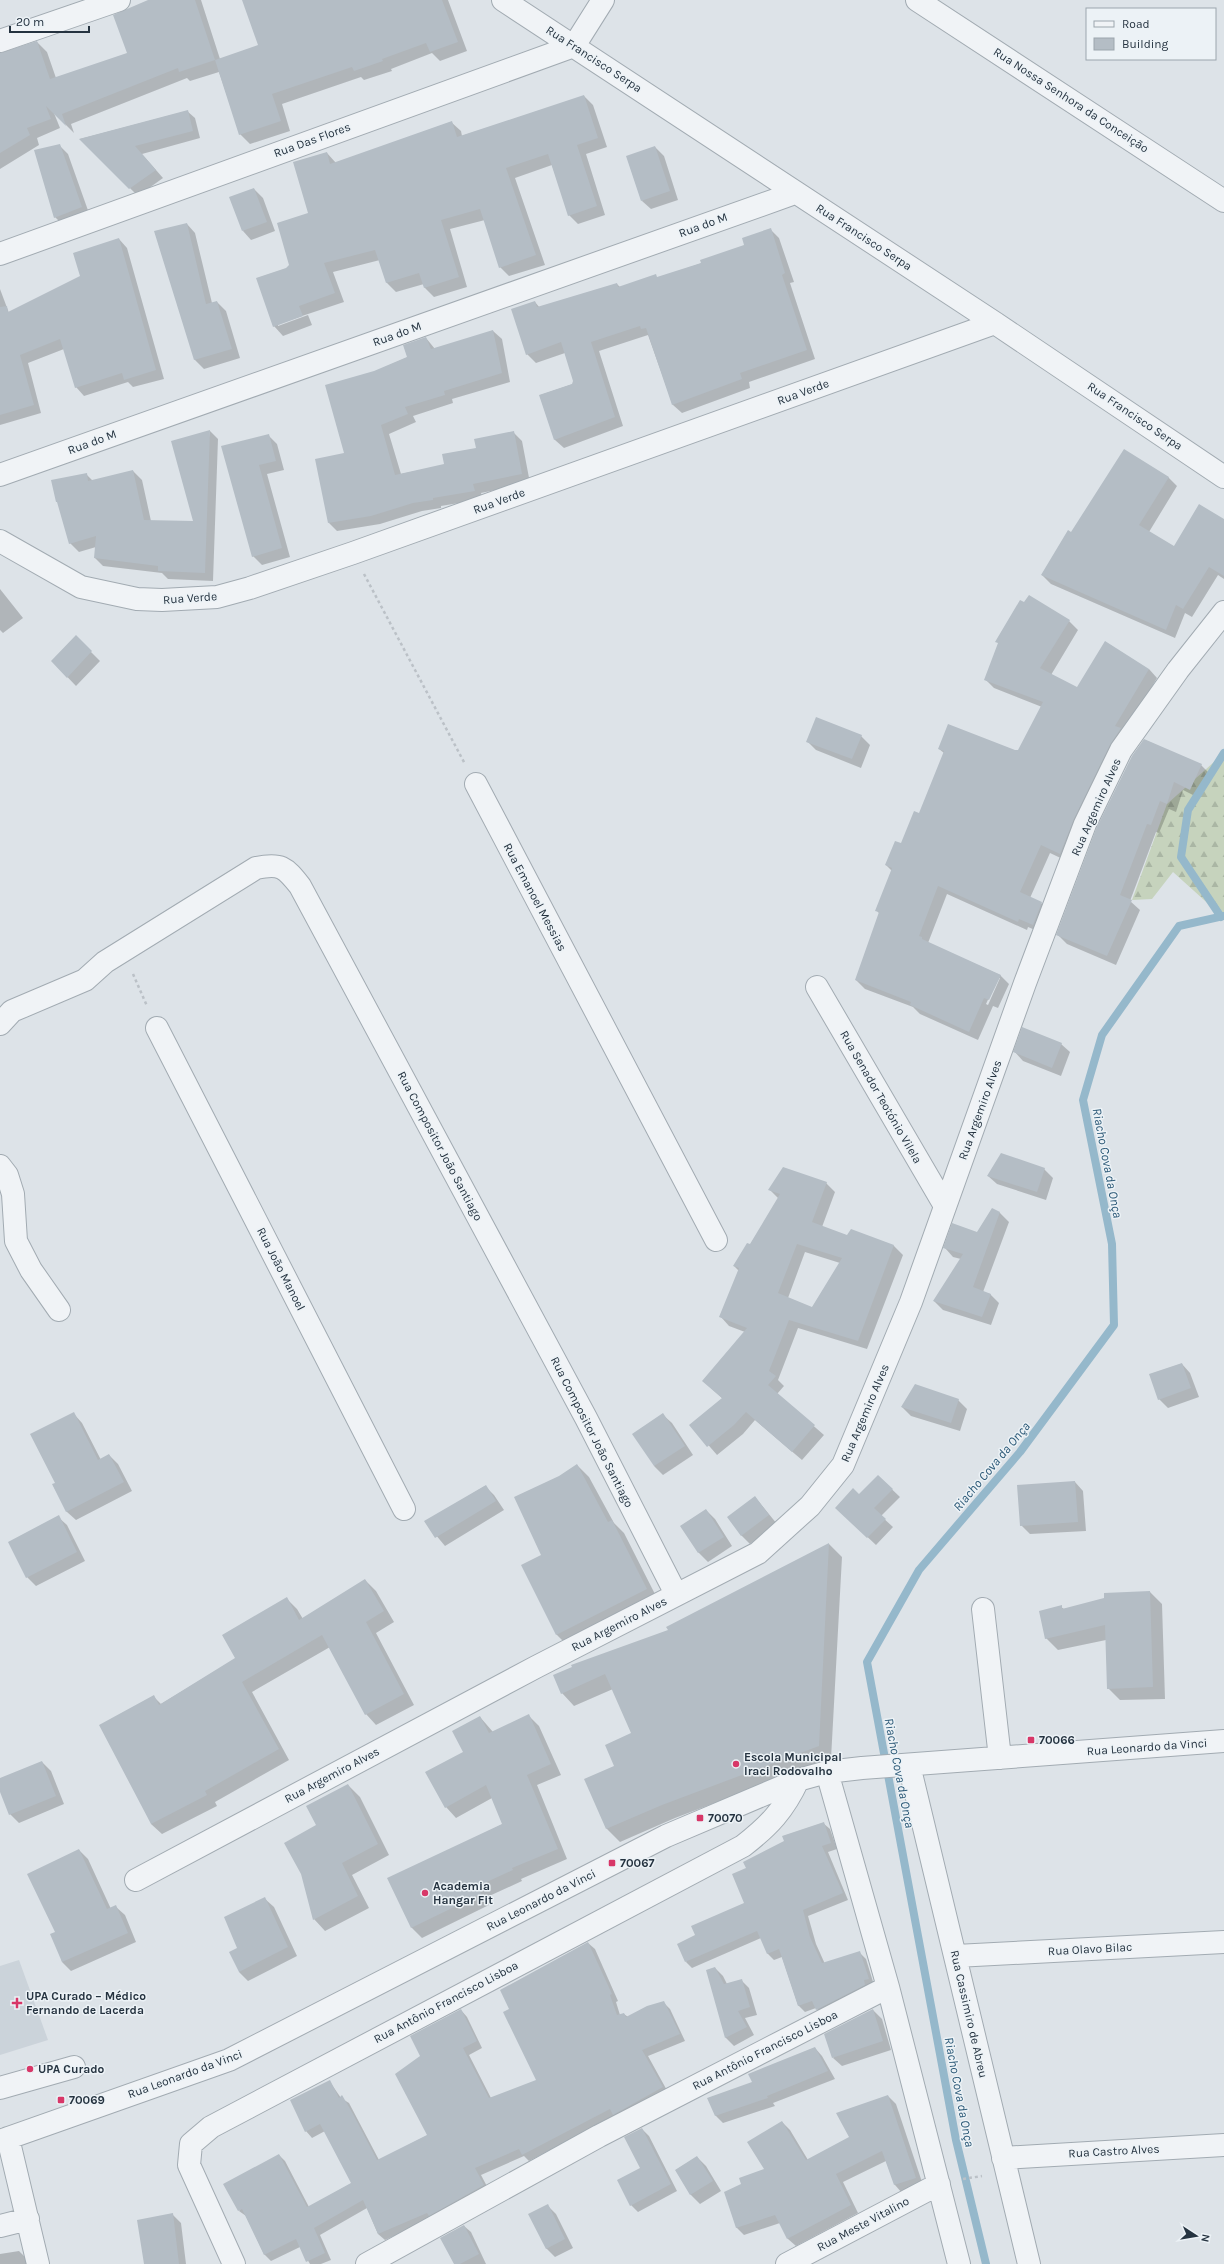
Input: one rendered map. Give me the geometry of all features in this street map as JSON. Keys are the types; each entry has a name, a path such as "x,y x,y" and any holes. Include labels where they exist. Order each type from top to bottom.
{"street":[{"path":"0,41 119,0"},
{"name":"Rua Francisco Serpa","path":"503,0 795,193 996,322 1224,477"},
{"path":"574,46 602,0"},
{"name":"Rua Nossa Senhora da Conceição","path":"917,0 1224,201"},
{"name":"Rua Das Flores","path":"0,254 574,46"},
{"name":"Rua do M","path":"0,475 795,193"},
{"name":"Rua Verde","path":"0,541 81,587 136,599 156,600 218,597 250,588 353,553 996,322"},
{"name":"Rua Argemiro Alves","path":"136,1880 536,1666 758,1552 810,1506 843,1466 911,1302 1025,983 1085,824 1122,750 1178,670 1224,612"},
{"name":"Rua Emanoel Messias","path":"476,784 716,1240"},
{"name":"Rua Compositor João Santiago","path":"0,1024 12,1011 85,980 105,962 256,868 273,864 286,869 300,886 586,1418 676,1594"},
{"name":"Rua Senador Teotónio Vilela","path":"817,988 946,1206"},
{"name":"Rua João Manoel","path":"157,1028 404,1509"},
{"path":"0,1166 7,1175 13,1194 16,1241 31,1270 59,1310"},
{"path":"983,1609 1000,1758"},
{"name":"Rua Leonardo da Vinci","path":"4,2139 228,2060 666,1836 798,1780 827,1772 862,1768 1224,1741"},
{"name":"Rua Cassimiro de Abreu","path":"900,1766 956,1956 1029,2264"},
{"path":"827,1772 888,1987 959,2264"},
{"name":"Rua Antônio Francisco Lisboa","path":"234,2264 189,2165 191,2144 211,2127 743,1846 772,1820 787,1802 798,1780"},
{"name":"Rua Olavo Bilac","path":"956,1956 1224,1942"},
{"name":"Rua Antônio Francisco Lisboa","path":"367,2264 599,2136 888,1987"},
{"path":"0,2088 74,2067"},
{"path":"4,2139 28,2219 38,2264"},
{"name":"Rua Castro Alves","path":"1003,2158 1224,2145"},
{"name":"Rua Meste Vitalino","path":"787,2264 939,2184"},
{"path":"0,2226 28,2219"}],"path":[{"path":"353,553 476,784"},
{"path":"123,951 157,1028"},
{"path":"962,2180 983,2176"}],"shaded area":[{"name":"UPA Curado – Médico Fernando de Lacerda","path":"19,1960 48,2040 0,2055 0,1966"}],"green space":[{"path":"1224,753 1224,918 1173,872 1152,899 1132,900 1167,804"}],"building":[{"path":"148,0 195,0 215,60 179,72 178,68 62,114 66,126 46,106 51,119 27,128 30,135 0,153 0,53 37,41 50,79 127,53 113,15"},
{"path":"242,0 442,0 458,42 430,52 426,43 354,71 352,67 272,94 281,121 239,135 215,60 258,45"},
{"path":"584,95 598,138 577,145 597,206 568,216 548,154 506,168 536,255 499,268 480,209 441,220 459,277 424,288 419,273 386,283 375,250 324,263 335,293 299,306 303,316 273,327 256,278 286,268 289,265 277,223 308,213 293,162 327,152 330,164 452,121 457,137"},
{"path":"188,110 193,131 135,146 156,170 129,189 79,139"},
{"path":"60,144 82,207 54,218 34,150"},
{"path":"655,146 670,191 641,201 626,156"},
{"path":"254,188 267,222 242,231 229,197"},
{"path":"187,223 206,304 217,301 232,349 194,360 154,231"},
{"path":"771,228 785,273 782,275 807,350 740,373 742,379 672,405 646,328 641,329 640,326 591,342 615,417 554,440 539,395 572,384 573,381 561,342 526,355 511,309 535,301 537,307 617,283 618,287 656,274 657,277 701,263 700,260 744,245 742,238"},
{"path":"119,238 156,370 124,380 122,373 75,388 60,339 20,355 34,405 0,415 0,307 7,306 8,312 80,276 73,253"},
{"path":"493,330 502,373 444,391 445,395 405,407 408,414 381,425 395,475 444,464 442,454 476,448 474,439 514,431 522,474 473,484 475,491 433,498 433,500 413,503 371,516 328,523 315,459 344,453 325,385 374,371 407,357 403,345 426,337 431,349"},
{"path":"210,430 205,573 158,571 158,566 94,558 96,536 69,544 51,480 87,473 88,481 133,470 144,520 193,521 171,441"},
{"path":"269,434 276,461 259,465 282,548 252,557 221,446"},
{"path":"1124,449 1169,477 1139,525 1174,546 1199,504 1224,519 1224,576 1209,567 1183,609 1176,605 1166,630 1041,575 1068,530 1071,532"},
{"path":"1029,595 1070,620 1040,668 1077,687 1105,641 1149,669 1115,726 1121,728 1110,745 1074,819 1060,854 1041,845 1020,892 1042,902 1033,925 1019,919 1018,922 938,886 919,936 922,937 922,939 1001,975 989,1000 984,998 969,1032 910,1005 911,1002 855,980 879,912 875,911 892,868 885,865 895,841 901,843 914,811 919,813 944,751 938,749 948,724 1018,750 1043,702 984,680 998,643 995,642 1020,600 1024,602"},
{"path":"76,635 92,651 67,678 51,661"},
{"path":"816,717 862,735 852,759 806,742"},
{"path":"1144,739 1202,764 1190,790 1174,782 1167,804 1160,801 1151,825 1147,824 1120,895 1132,900 1107,956 1056,935 1096,829 1132,756"},
{"path":"1022,1027 1062,1043 1052,1068 1013,1052"},
{"path":"1001,1153 1045,1168 1037,1192 987,1176"},
{"path":"783,1167 827,1182 812,1222 847,1235 851,1229 894,1245 858,1341 789,1320 769,1371 776,1376 768,1385 815,1425 792,1452 746,1412 734,1425 707,1447 689,1425 722,1398 702,1381 747,1328 719,1317 739,1268 733,1266 747,1243 750,1244 780,1194 768,1190","holes":["797,1244 842,1258 812,1307 778,1293"]},
{"path":"992,1208 1000,1212 973,1287 991,1294 982,1317 933,1301 963,1254 943,1248 952,1223 977,1232"},
{"path":"1182,1363 1191,1388 1158,1400 1149,1374"},
{"path":"915,1384 959,1399 951,1423 901,1407"},
{"path":"74,1412 98,1460 109,1454 124,1482 66,1512 52,1484 55,1483 30,1434"},
{"path":"663,1413 685,1446 654,1466 632,1434"},
{"path":"577,1464 608,1522 612,1520 647,1589 556,1635 521,1565 541,1555 514,1497 559,1476"},
{"path":"878,1475 893,1489 874,1508 886,1519 867,1538 835,1508 853,1488 859,1494"},
{"path":"1075,1481 1078,1522 1020,1526 1017,1485"},
{"path":"486,1485 496,1501 435,1538 424,1521"},
{"path":"755,1496 769,1515 741,1536 727,1517"},
{"path":"706,1509 724,1537 698,1553 680,1526"},
{"path":"59,1515 77,1552 26,1578 8,1542"},
{"path":"829,1543 819,1746 662,1805 606,1829 584,1779 614,1766 605,1745 631,1733 605,1674 561,1694 553,1675 572,1667 571,1665 668,1630 666,1627"},
{"path":"365,1579 384,1611 366,1622 404,1694 365,1715 322,1635 242,1682 279,1749 205,1791 207,1795 151,1824 99,1725 154,1695 159,1705 235,1658 222,1635 287,1597 299,1620"},
{"path":"1150,1591 1153,1687 1107,1689 1105,1625 1045,1639 1039,1611 1062,1605 1062,1609 1104,1598 1104,1593"},
{"path":"529,1714 551,1764 527,1775 558,1849 512,1868 513,1870 478,1886 481,1894 411,1928 387,1878 502,1824 486,1785 445,1808 425,1772 463,1752 452,1731 480,1716 489,1733"},
{"path":"42,1761 56,1796 9,1815 0,1792 0,1778"},
{"path":"348,1784 378,1844 342,1863 358,1896 313,1920 301,1874 284,1843 316,1825 306,1806"},
{"path":"824,1822 831,1843 822,1846 843,1893 803,1910 810,1937 822,1963 860,1951 869,1979 864,1980 865,1985 816,2010 812,2001 798,2006 779,1949 767,1954 757,1931 685,1962 677,1944 695,1935 691,1926 744,1903 732,1874 746,1868 743,1862 784,1841 782,1836"},
{"path":"79,1849 107,1909 116,1905 128,1933 62,1962 50,1934 55,1932 27,1874"},
{"path":"265,1897 288,1947 239,1972 229,1952 237,1948 224,1917"},
{"path":"588,1942 612,1994 610,1995 617,2015 624,2013 626,2017 647,2006 664,2001 680,2034 642,2050 663,2087 613,2115 610,2109 522,2155 519,2149 475,2168 484,2185 429,2216 427,2213 378,2234 363,2200 314,2228 325,2253 306,2262 296,2239 264,2255 242,2209 238,2211 223,2184 279,2154 307,2207 351,2183 320,2124 305,2132 290,2100 330,2080 339,2098 342,2095 377,2160 427,2135 395,2074 420,2056 410,2036 461,2009 477,2041 463,2048 489,2098 536,2080 503,2012 509,2009 500,1990"},
{"path":"715,1967 724,1984 742,1979 750,2007 738,2011 747,2027 725,2038 706,1970"},
{"path":"873,2009 883,2041 832,2058 824,2034"},
{"path":"815,2047 828,2071 767,2096 768,2098 715,2116 707,2098 752,2082 748,2074"},
{"path":"888,2095 916,2178 894,2185 882,2151 836,2174 851,2205 787,2239 775,2215 736,2228 724,2192 741,2184 739,2178 764,2169 747,2142 782,2121 806,2160 849,2137 836,2113"},
{"path":"642,2128 671,2184 630,2206 617,2180 640,2168 624,2137"},
{"path":"697,2156 713,2181 690,2195 675,2170"},
{"path":"548,2204 565,2239 546,2249 528,2214"},
{"path":"173,2213 179,2264 144,2264 137,2220"},
{"path":"464,2225 479,2254 460,2264 454,2264 440,2238"}],"waterway":[{"name":"Riacho Cova da Onça","path":"1221,917 1181,857 1188,810 1224,753"},
{"name":"Riacho Cova da Onça","path":"986,2264 956,2140 867,1662 919,1570 1020,1452 1114,1325 1112,1244 1083,1100 1102,1035 1179,926 1224,916"}],"place":[{"name":"70066","path":"1031,1740"},
{"name":"Escola Municipal Iraci Rodovalho","path":"736,1764"},
{"name":"70070","path":"700,1818"},
{"name":"70067","path":"612,1863"},
{"name":"Academia Hangar Fit","path":"425,1893"},
{"name":"UPA Curado – Médico Fernando de Lacerda","path":"17,2003"},
{"name":"UPA Curado","path":"30,2069"},
{"name":"70069","path":"61,2100"}]}
